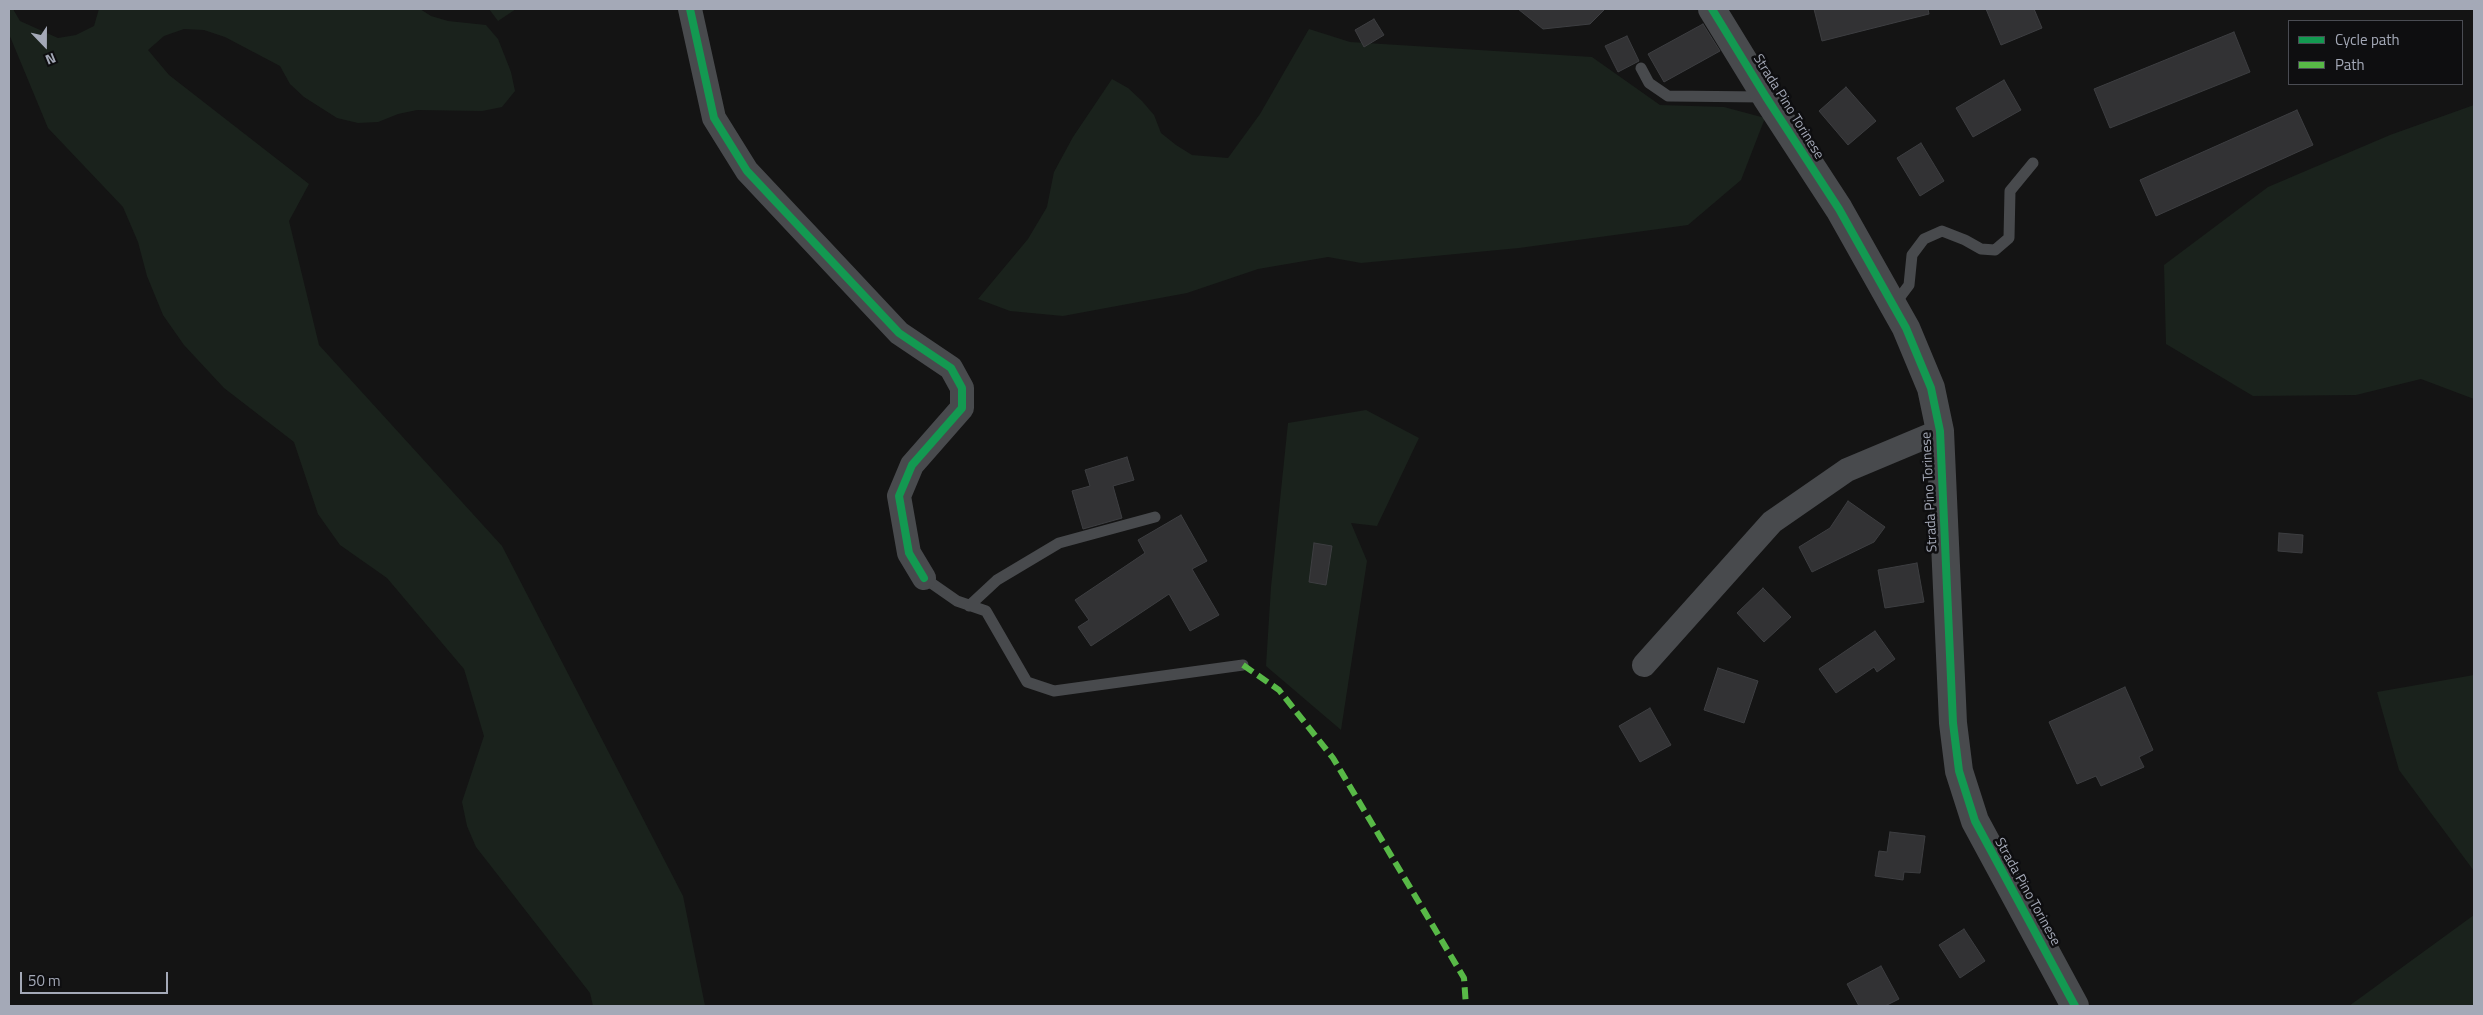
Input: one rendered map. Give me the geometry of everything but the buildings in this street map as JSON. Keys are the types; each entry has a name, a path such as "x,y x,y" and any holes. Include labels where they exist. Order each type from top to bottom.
{"street":[{"path":"690,9 714,118 748,171 899,333 950,368 962,388 962,408 912,465 899,496 909,553 924,578"},
{"name":"Strada Pino Torinese","path":"1712,9 1766,97 1839,209 1906,328 1931,388 1940,431 1953,723 1959,771 1974,821 2075,1006"},
{"path":"1644,665 1772,522 1847,470 1940,431"}],"lane":[{"path":"1641,68 1649,83 1668,96 1766,97"},
{"path":"1893,307 1909,285 1912,255 1924,239 1942,231 1981,249 1995,250 2009,238 2010,191 2033,163"},
{"path":"969,606 997,580 1059,543 1155,517"},
{"path":"924,578 957,601 986,611 1027,682 1054,690 1243,665"}],"shaded area":[{"path":"9,9 13,9 20,21 58,38 76,35 94,26 99,9 420,9 431,16 448,21 486,25 498,39 511,72 515,91 502,107 482,111 417,110 398,114 378,122 358,123 337,118 304,97 290,84 280,66 225,37 204,30 184,29 164,36 148,50 169,75 309,184 289,221 319,345 502,546 683,896 705,1006 593,1006 590,993 476,847 467,826 462,802 484,736 464,669 387,578 340,545 318,514 294,442 224,388 184,345 163,315 147,276 138,242 123,207 48,128 9,34"},
{"path":"489,9 516,9 498,21"},
{"path":"1309,29 1350,42 1592,57 1660,105 1724,107 1765,118 1741,180 1688,225 1519,248 1361,263 1328,257 1258,269 1187,293 1063,316 1010,311 978,299 1028,239 1047,207 1054,172 1073,137 1112,79 1128,88 1142,101 1154,115 1161,133 1176,145 1192,155 1228,158 1260,114"},
{"path":"2474,105 2474,399 2421,379 2356,395 2253,396 2166,344 2164,265 2268,187 2390,135"},
{"path":"1366,410 1419,438 1377,526 1351,523 1367,561 1341,730 1266,666 1271,587 1288,423"},
{"path":"2474,675 2474,871 2399,770 2377,692"},
{"path":"2474,915 2474,1006 2349,1006"}],"marked path":[{"path":"1243,665 1279,690 1333,758 1464,978 1466,1006"}],"cycle path":[{"path":"690,9 714,118 747,171 899,333 951,368 962,388 962,408 912,465 899,496 909,553 924,578"},
{"path":"1712,9 1766,97 1839,209 1906,328 1931,388 1940,431 1953,723 1959,771 1975,821 2075,1006"}]}
